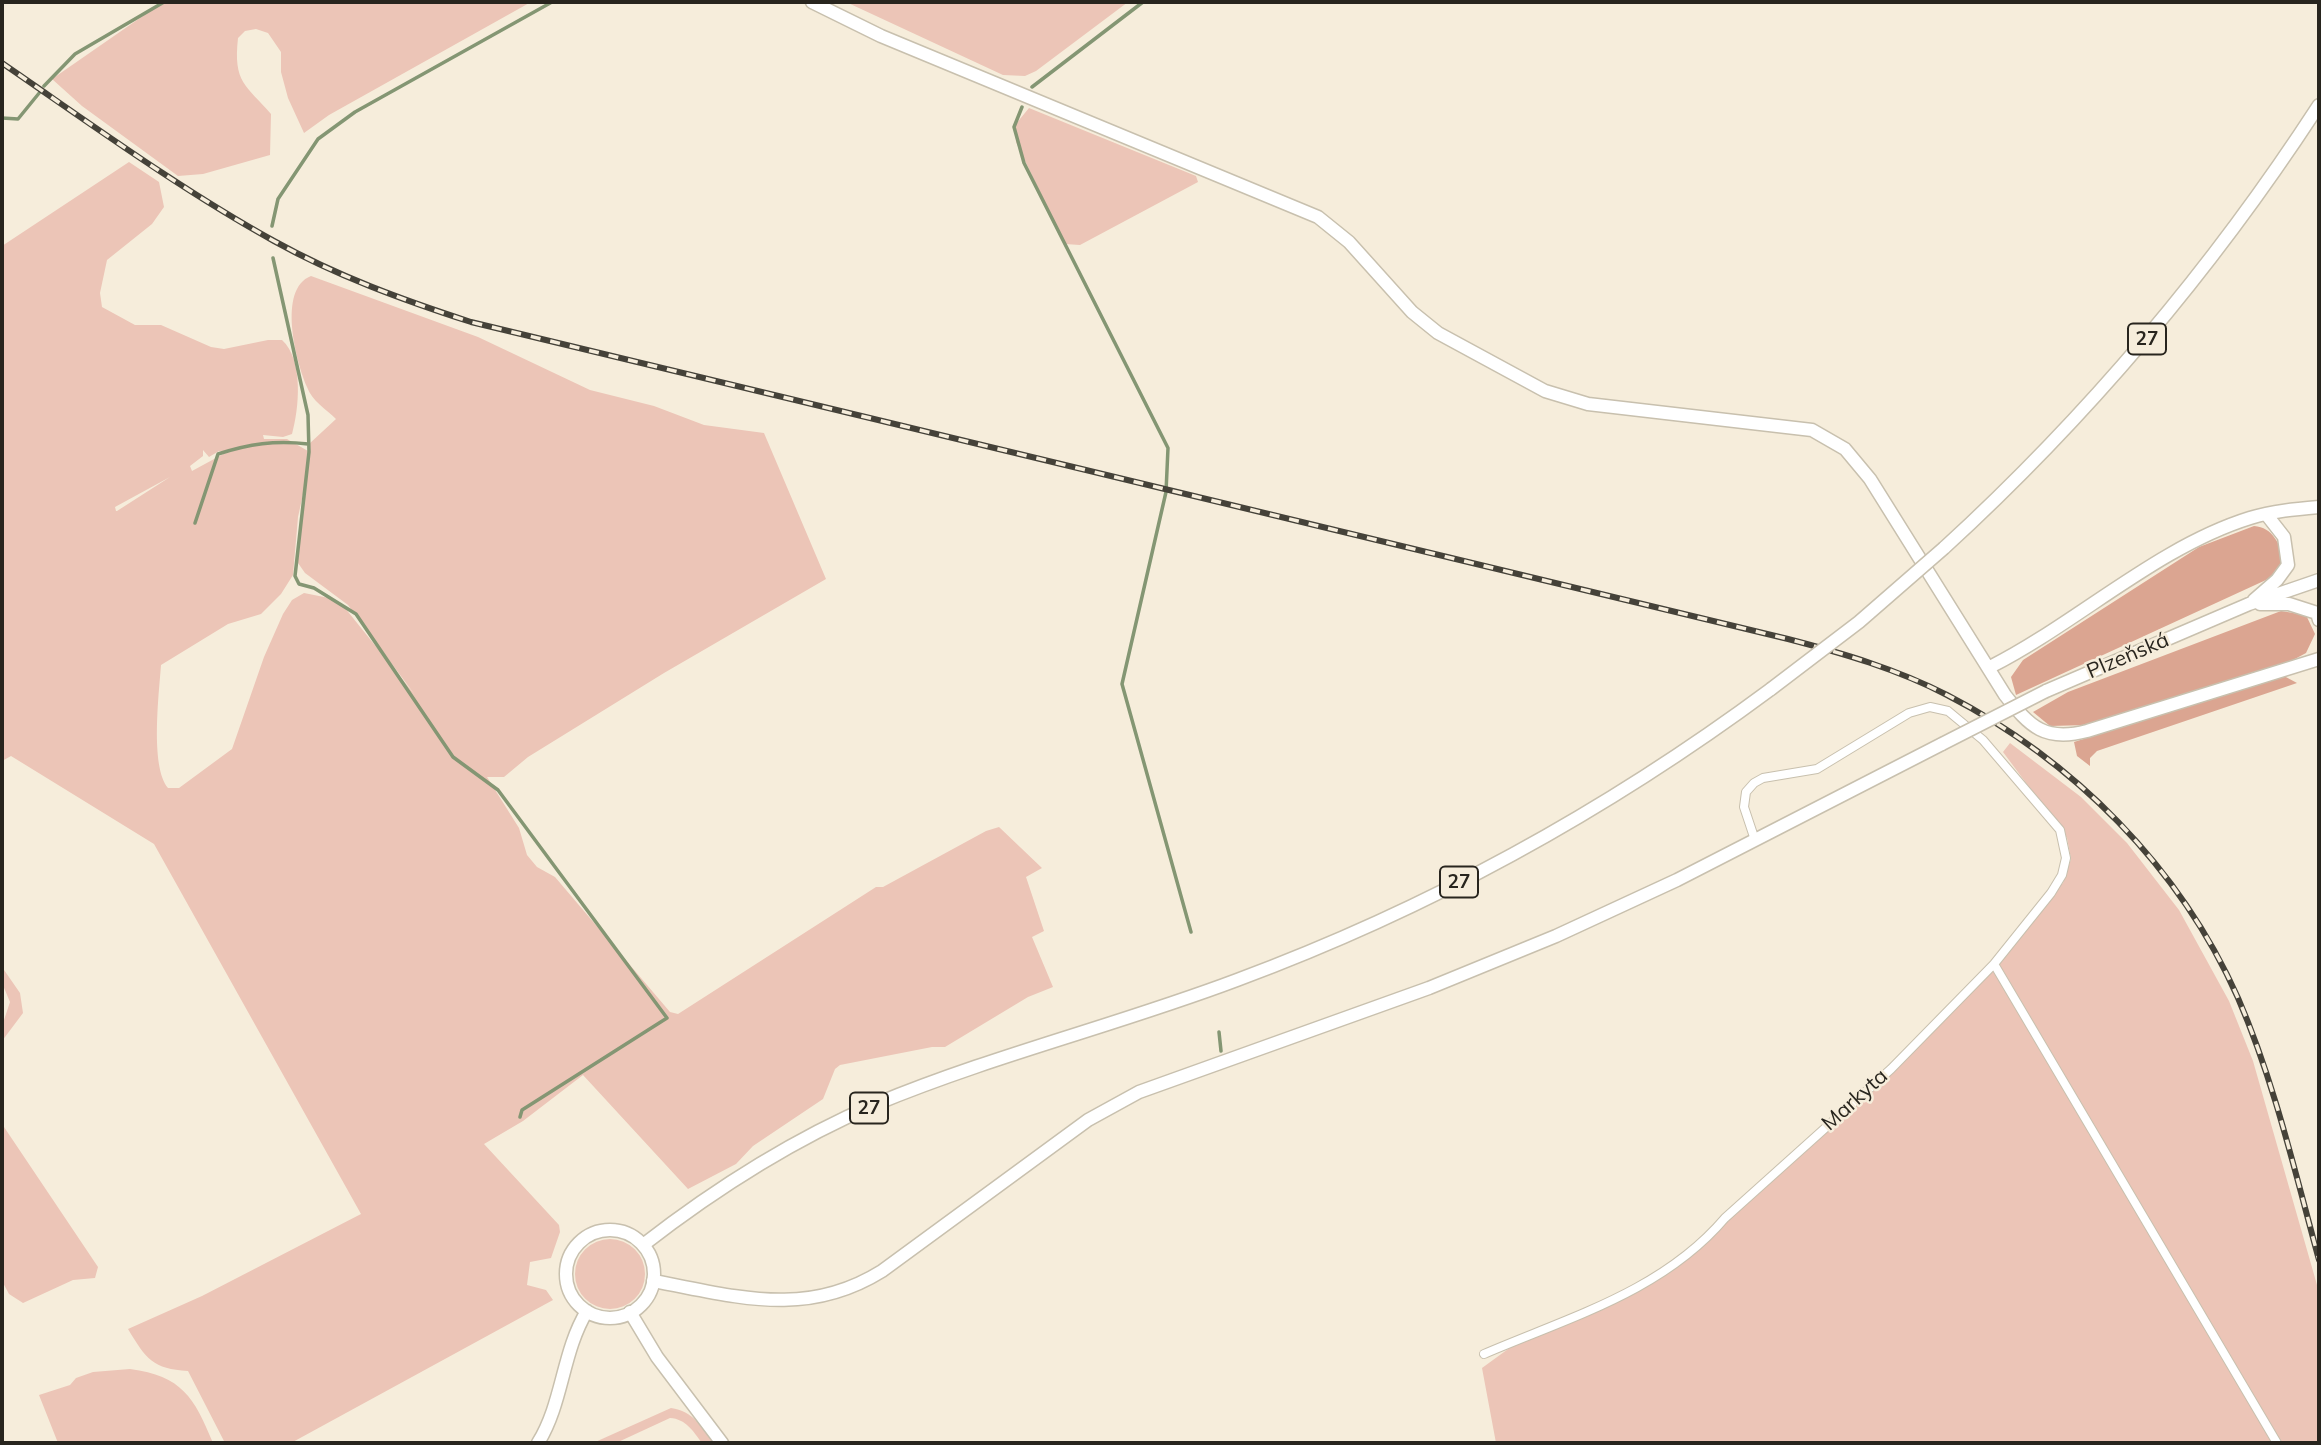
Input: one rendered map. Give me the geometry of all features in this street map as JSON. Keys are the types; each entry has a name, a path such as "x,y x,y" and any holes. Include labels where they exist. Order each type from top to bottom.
{"main road":[{"path":"812,2 881,36 1318,217 1349,242 1412,312 1438,333 1545,391 1588,404 1812,430 1845,449 1870,479 1990,667 2005,695 2026,718 2051,735 2060,737 2319,659"},
{"name":"27","path":"643,1245 744,1173 874,1105 937,1081 1239,979 1416,904 1509,856 1620,792 1771,689 1858,622 1944,548 2063,432 2150,334 2242,218 2319,105"},
{"path":"1990,667 2054,633 2154,566 2203,537 2266,514 2319,507"},
{"path":"2249,604 2277,580 2288,565 2284,537 2266,514"},
{"name":"Plzeňská","path":"653,1281 775,1301 809,1300 852,1288 882,1270 1088,1120 1139,1092 1507,957 1607,914 2046,691 2249,604 2319,580"},
{"path":"2249,604 2289,604 2318,617"},
{"path":"613,1230 629,1234 643,1245 653,1264 653,1281 645,1300 630,1312 608,1317 587,1311 571,1294 566,1277 568,1261 578,1243 596,1232 613,1230"},
{"path":"538,1443 552,1413 573,1336 587,1311"},
{"path":"630,1312 657,1357 722,1443"}],"street":[{"name":"Markyta","path":"1484,1354 1614,1301 1678,1263 1703,1244 1725,1218 1774,1172 1891,1069 1994,964 2051,893 2062,875 2066,858 2060,830 1993,752 1971,728 1948,711 1930,707 1919,709 1817,769 1763,778 1754,783 1746,792 1744,807 1755,840"},
{"path":"1994,964 2277,1443"}],"shaded area":[{"path":"163,2 531,2 329,115 304,133 288,98 281,72 281,52 268,33 256,29 245,31 238,38 238,65 243,82 271,114 270,155 203,174 178,176 82,106 52,79"},
{"path":"846,2 1128,2 1036,71 1025,76 1003,75"},
{"path":"1029,108 1196,176 1198,182 1080,245 1065,244 1016,142 1015,125"},
{"path":"129,162 159,182 164,207 152,224 107,260 100,293 102,307 135,325 161,325 211,347 224,349 268,340 282,340 289,349 297,372 298,399 292,434 283,437 263,435 264,439 287,439 308,451 309,444 336,419 309,392 294,344 294,295 301,283 311,276 478,337 590,390 654,406 704,425 764,433 826,579 664,673 528,757 504,777 487,777 519,828 527,855 537,867 555,877 670,1012 678,1014 876,887 883,887 986,831 999,827 1042,868 1026,877 1044,931 1032,937 1053,987 1028,997 945,1047 932,1047 840,1065 835,1069 823,1099 753,1146 736,1164 688,1189 583,1075 523,1121 484,1144 559,1225 560,1232 551,1258 530,1262 527,1285 546,1290 553,1300 291,1443 225,1443 188,1371 158,1365 140,1348 128,1329 202,1296 361,1214 154,844 11,756 2,761 2,246","holes":["203,450 209,457 219,451 227,452 192,471 190,466 203,456","307,476 298,539 298,563 305,573 348,605 415,695 345,608 334,599 304,593 292,600 283,614 264,657 232,749 179,788 168,788 162,778 157,747 161,665 228,624 261,614 281,594 293,575 298,517","170,477 117,511 115,507"]},
{"path":"2254,526 2271,533 2278,543 2285,561 2279,574 2016,695 2011,677 2023,660 2199,547"},
{"path":"2281,611 2306,615 2315,634 2306,653 2293,660 2088,725 2050,726 2033,712 2068,692"},
{"path":"2284,676 2297,683 2097,751 2090,758 2090,766 2077,756 2074,742"},
{"path":"2010,743 2081,797 2127,843 2179,910 2229,1001 2253,1061 2319,1292 2319,1443 1496,1443 1482,1368 1526,1336 1661,1275 1891,1069 2063,883 2071,859 2067,838 2003,752"},
{"path":"2,967 20,993 23,1013 2,1041 2,1026 10,1002 2,983"},
{"path":"2,1124 98,1267 95,1278 73,1280 23,1303 9,1294 2,1281"},
{"path":"610,1239 635,1249 645,1274 635,1299 610,1309 585,1299 575,1274 585,1249"},
{"path":"130,1369 162,1377 184,1391 199,1413 213,1443 58,1443 39,1395 70,1385 76,1378 93,1372"},
{"path":"671,1408 691,1416 714,1443 702,1443 685,1423 670,1418 616,1443 593,1443"}],"waterway":[{"path":"44,86 75,54 164,2"},
{"path":"272,226 278,199 318,139 355,112 552,2"},
{"path":"1032,87 1143,2"},
{"path":"2,118 18,119 40,92"},
{"path":"1022,107 1014,127 1024,163 1168,448 1166,492 1122,684 1191,932"},
{"path":"273,258 308,415 309,452 295,576 299,584 314,588 356,614 453,757 498,790 667,1018 522,1110 520,1117"},
{"path":"195,523 218,454 262,444 308,444"},
{"path":"1219,1032 1221,1051"}],"railway":[{"path":"2,63 170,178 274,241 371,286 471,322 1788,639 1909,677 1947,695 1993,721 2037,751 2079,785 2118,822 2154,862 2186,905 2214,950 2251,1029 2283,1127 2319,1260"}]}
